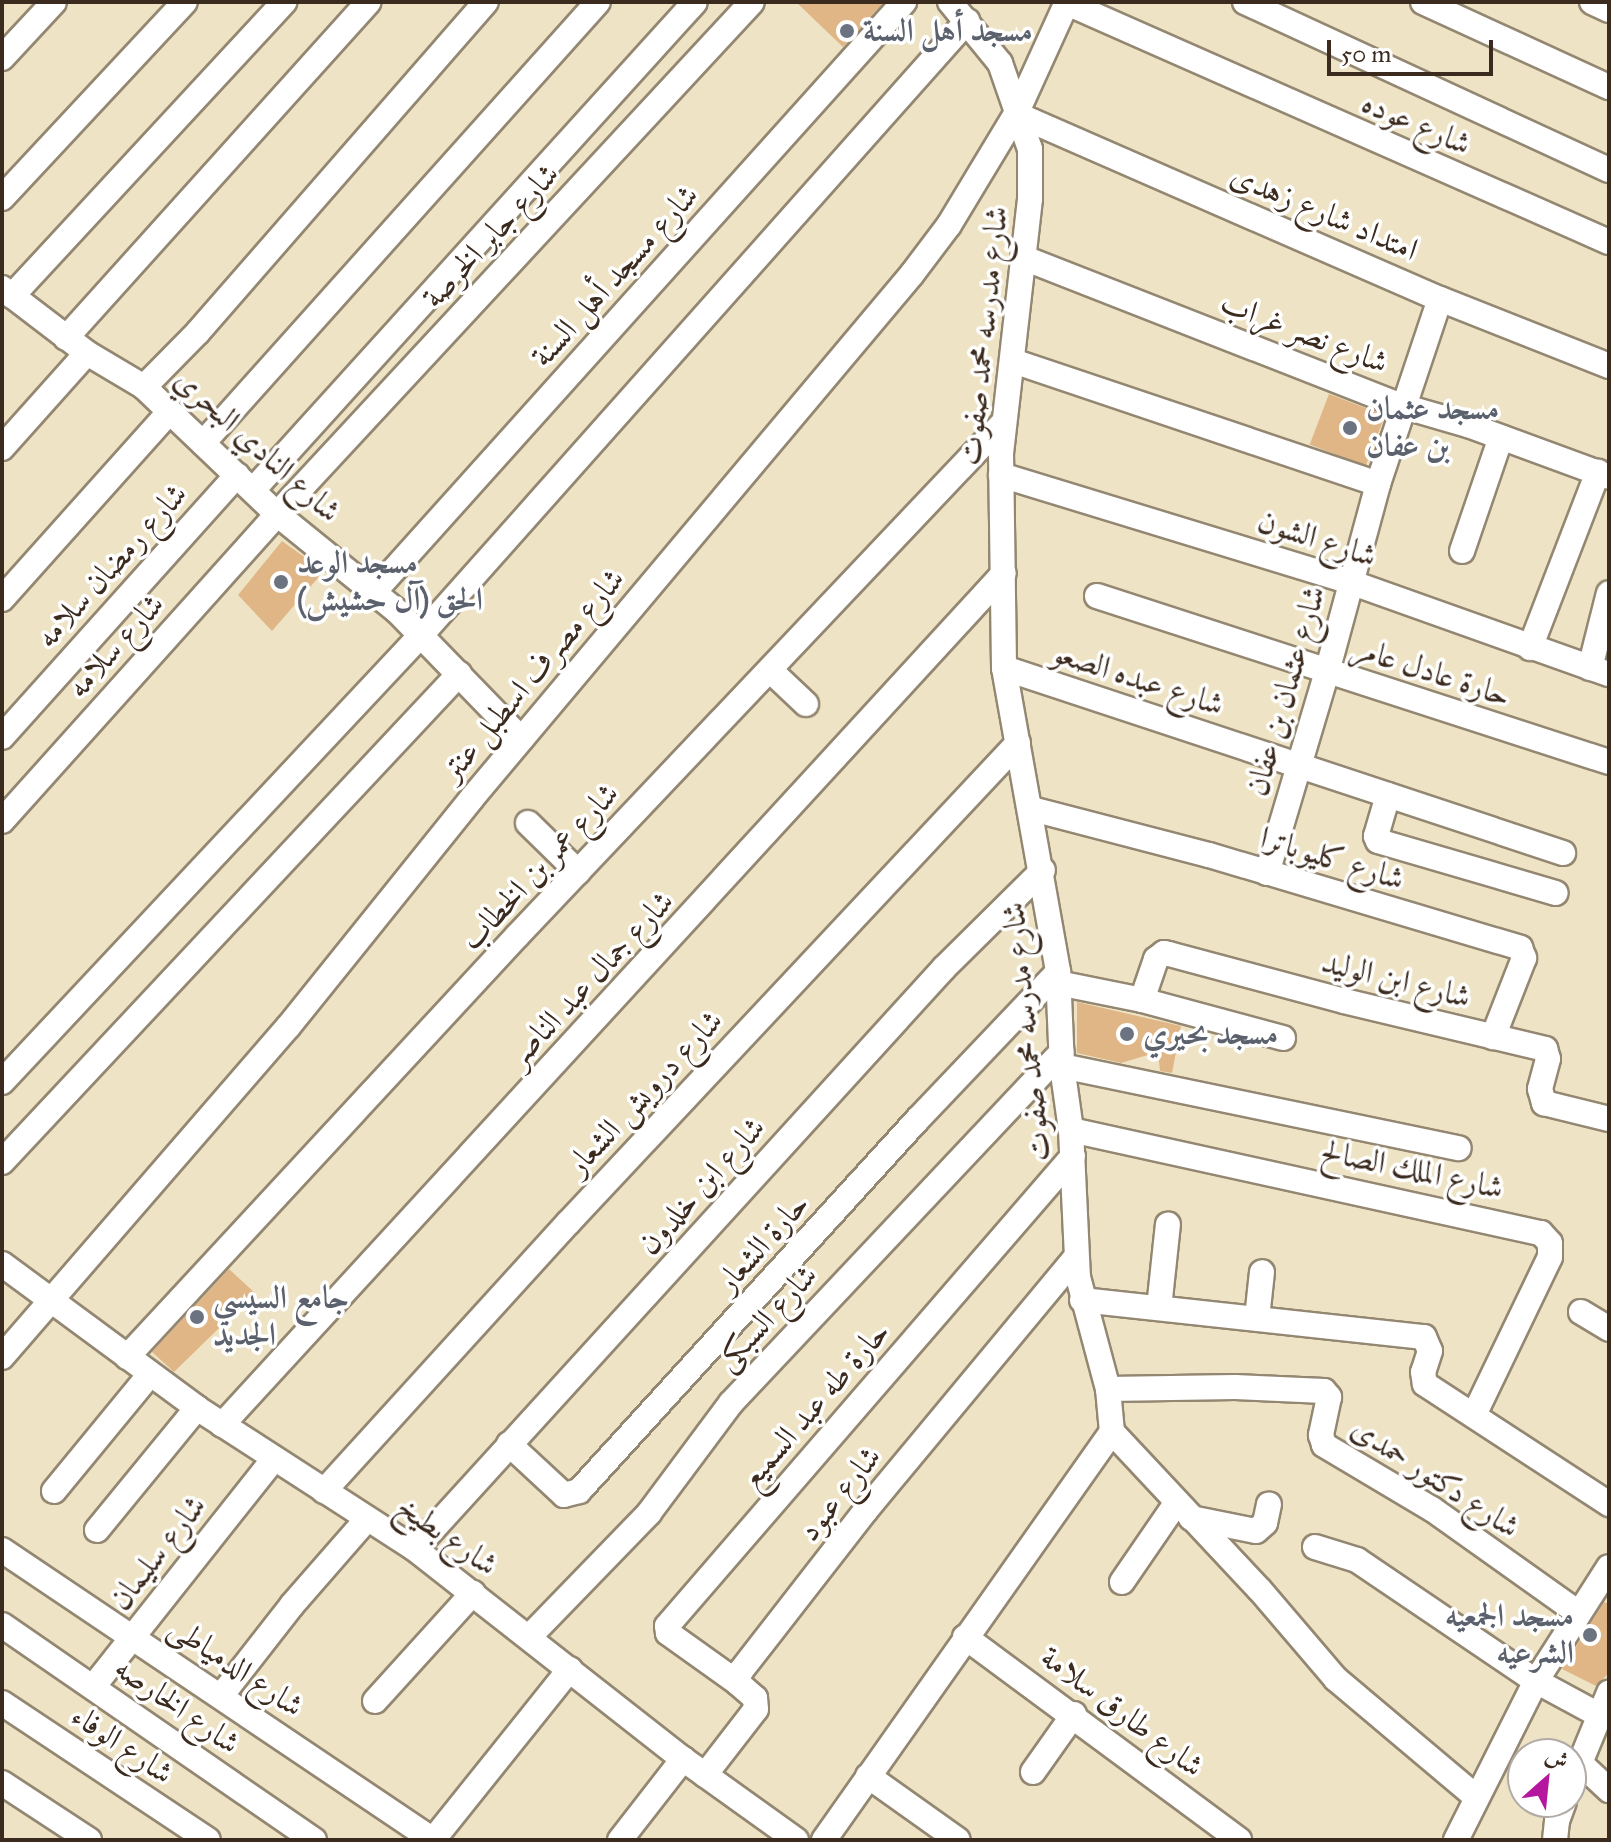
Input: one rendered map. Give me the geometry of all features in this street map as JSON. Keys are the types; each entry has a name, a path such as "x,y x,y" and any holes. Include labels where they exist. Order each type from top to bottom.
{"street":[{"path":"2,58 54,2"},
{"path":"2,198 185,2"},
{"path":"7,292 284,2"},
{"path":"66,338 369,2"},
{"path":"144,387 198,332 486,2"},
{"path":"203,443 598,2"},
{"name":"شارع رمضان سلامه","path":"2,737 245,483 695,2"},
{"name":"شارع جابر الخرصة","path":"277,514 752,2"},
{"name":"شارع مسجد أهل السنة","path":"373,593 904,2"},
{"name":"شارع مدرسه محمد صفوت","path":"950,2 1000,63 1030,149 1030,199 1013,361 1003,423 1004,668 1043,870 1058,977 1062,1059 1073,1156 1076,1257 1082,1300 1108,1389 1112,1432"},
{"name":"شارع مصرف اسطبل عنتر","path":"2,1357 288,1027 521,739 912,274 949,225 1016,114 1067,2"},
{"name":"شارع عوده","path":"1067,2 1373,141 1609,242"},
{"path":"1245,2 1609,170"},
{"path":"1423,2 1609,87"},
{"path":"1592,2 1609,10"},
{"path":"2,1082 421,635 967,21"},
{"name":"امتداد شارع زهدى","path":"1016,114 1440,299 1609,366"},
{"name":"شارع نصر غراب","path":"1024,258 1402,406 1501,437 1603,475"},
{"name":"شارع النادي البحري","path":"7,292 87,353 144,387 277,514 421,635 521,739"},
{"name":"شارع عثمان بن عفان","path":"1267,873 1327,672 1378,484 1440,299"},
{"path":"2,448 87,353"},
{"path":"1013,361 1378,484"},
{"path":"2,599 170,411"},
{"name":"شارع عمر بن الخطاب","path":"127,1357 578,872 1003,423"},
{"path":"1462,551 1501,437"},
{"name":"شارع الشون","path":"1001,475 1350,582 1599,671"},
{"path":"1530,648 1603,475"},
{"name":"شارع سلامه","path":"2,821 277,514"},
{"name":"شارع جمال عبد الناصر","path":"222,1425 1004,573"},
{"path":"1599,671 1609,593"},
{"name":"حارة عادل عامر","path":"1097,596 1609,762"},
{"name":"شارع عبده الصعو","path":"1004,668 1563,853"},
{"path":"771,671 806,704"},
{"path":"2,1162 459,674"},
{"name":"شارع درويش الشعار","path":"324,1491 568,1223 1018,743"},
{"path":"1388,795 1376,836 1378,841 1556,893"},
{"name":"شارع كليوباترا","path":"1032,809 1150,838 1520,948 1524,958 1493,1037"},
{"path":"528,823 578,872"},
{"name":"شارع ابن خلدون","path":"415,1549 944,968 1043,870"},
{"name":"شارع ابن الوليد","path":"1142,1000 1156,959 1164,953 1548,1051 1540,1089 1544,1103 1609,1119"},
{"path":"1058,977 1283,1038"},
{"name":"حارة الشعار","path":"509,1444 564,1495 579,1491 646,1414 1058,977"},
{"path":"1062,1059 1459,1148"},
{"name":"شارع السبكى","path":"530,1636 649,1513 731,1403 1062,1059"},
{"name":"شارع الملك الصالح","path":"1071,1130 1541,1233 1550,1243 1550,1257 1474,1415"},
{"name":"حارة طه عبد السميع","path":"738,1683 668,1633 667,1626 1073,1156"},
{"path":"1159,1308 1168,1224"},
{"name":"شارع عبود","path":"738,1683 740,1672 866,1510 1076,1257"},
{"name":"شارع بطيخ","path":"2,1264 197,1408 415,1549 530,1636 683,1759 796,1840"},
{"path":"1257,1318 1262,1272"},
{"path":"1082,1300 1424,1337 1430,1351 1423,1372 1425,1384 1609,1504"},
{"path":"1581,1312 1609,1329"},
{"path":"54,1491 150,1374"},
{"name":"شارع دكتور حمدى","path":"1108,1389 1235,1387 1324,1391 1329,1397 1321,1435 1324,1445 1432,1509 1577,1612"},
{"path":"97,1530 197,1408"},
{"path":"824,1840 1112,1432 1260,1590 1336,1679 1475,1796"},
{"name":"شارع سليمان","path":"93,1687 274,1459"},
{"path":"1184,1510 1256,1531 1265,1523 1269,1504"},
{"path":"1122,1582 1184,1510"},
{"path":"221,1696 292,1605 367,1519"},
{"path":"1315,1547 1337,1552 1367,1566 1536,1681 1604,1704 1587,1746"},
{"name":"شارع الدمياطى","path":"2,1550 433,1840"},
{"path":"1456,1840 1475,1796 1536,1681 1577,1612 1609,1567"},
{"path":"375,1701 473,1593"},
{"name":"شارع الخارصه","path":"2,1625 314,1840"},
{"name":"شارع طارق سلامة","path":"965,1637 1074,1714 1239,1840"},
{"path":"433,1840 570,1669"},
{"path":"705,1775 756,1709 755,1698 738,1683"},
{"name":"شارع الوفاء","path":"2,1703 208,1840"},
{"path":"1033,1772 1074,1714"},
{"path":"620,1840 683,1759"},
{"path":"868,1776 958,1840"},
{"path":"1587,1779 1609,1790"},
{"path":"2,1783 89,1840"},
{"path":"1555,1840 1558,1818"}],"building":[{"name":"مسجد أهل السنة","path":"796,2 884,2 843,47"},
{"name":"مسجد عثمان بن عفان","path":"1329,394 1385,416 1366,466 1310,444"},
{"name":"مسجد الوعد الحق (آل حشيش)","path":"282,541 324,571 272,631 238,595"},
{"name":"مسجد بحيري","path":"1077,1002 1181,1026 1172,1073 1160,1071 1158,1052 1121,1063 1077,1053"},
{"name":"جامع السيسي الجديد","path":"229,1269 255,1293 174,1372 152,1352"},
{"name":"مسجد الجمعيه الشرعيه","path":"1604,1602 1609,1604 1609,1673 1596,1686 1562,1669"}],"place":[{"name":"مسجد أهل السنة","path":"847,31"},
{"name":"مسجد عثمان بن عفان","path":"1350,428"},
{"name":"مسجد الوعد الحق (آل حشيش)","path":"281,582"},
{"name":"مسجد بحيري","path":"1127,1034"},
{"name":"جامع السيسي الجديد","path":"197,1317"},
{"name":"مسجد الجمعيه الشرعيه","path":"1590,1635"}]}
